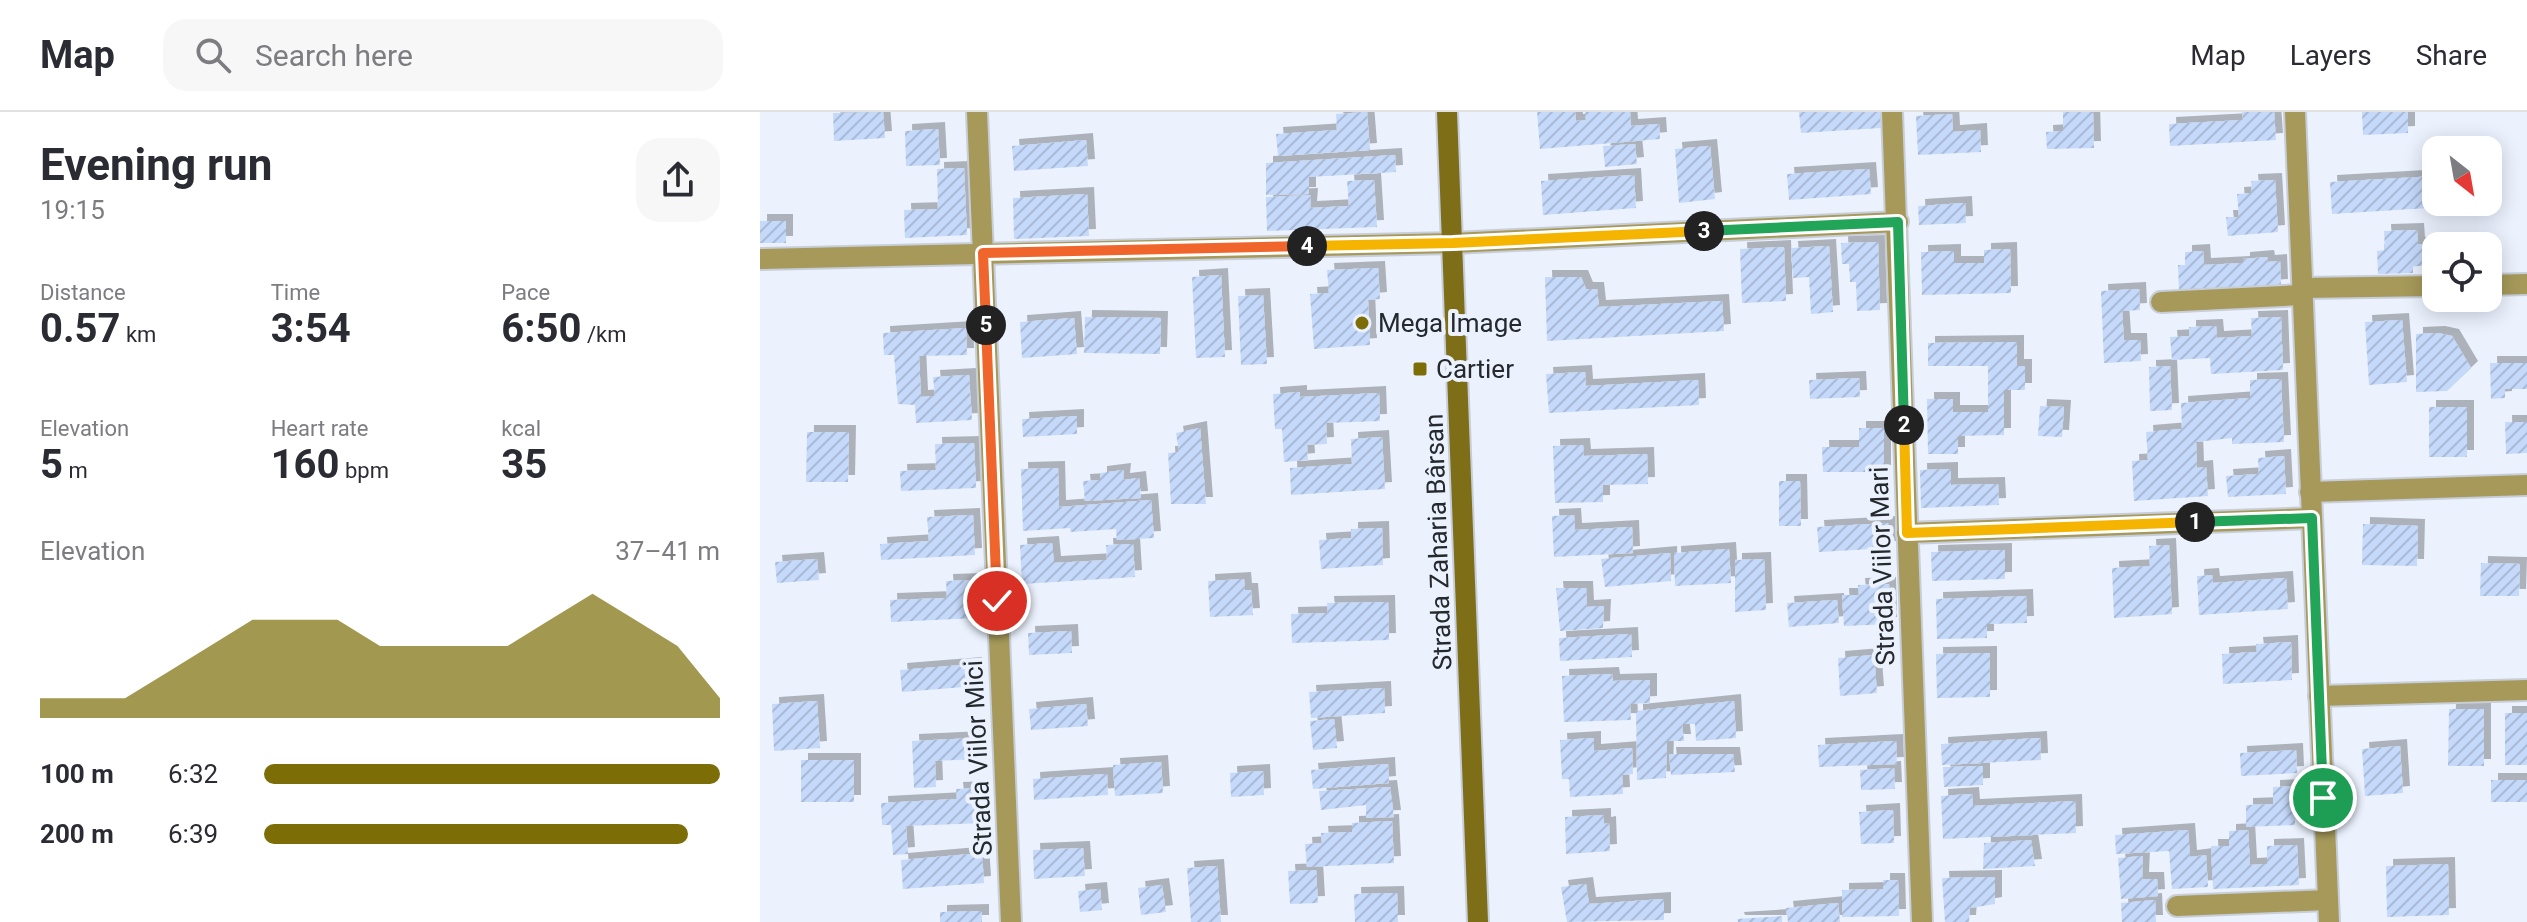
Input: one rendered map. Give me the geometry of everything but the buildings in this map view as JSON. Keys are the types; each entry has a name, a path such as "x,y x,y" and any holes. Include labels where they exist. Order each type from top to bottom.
{"main road":[{"name":"Strada Zaharia Bârsan","path":"1447,112 1478,922"}],"street":[{"name":"Strada Viilor Mici","path":"977,112 1011,922"},
{"name":"Strada Viilor Mari","path":"1892,112 1922,922"},
{"path":"2295,112 2329,922"},
{"path":"760,259 1453,243 1898,222"},
{"path":"2502,285 2527,284"},
{"path":"2161,302 2422,287"},
{"path":"2310,492 2527,485"},
{"path":"1907,533 2312,518"},
{"path":"2319,696 2527,690"},
{"path":"2177,906 2328,900"}],"place":[{"name":"Mega Image","path":"1362,323"},
{"name":"Cartier","path":"1420,369"}],"route":[{"path":"997,601 983,253 1453,243 1898,222 1907,533 2312,518 2323,798"}]}
